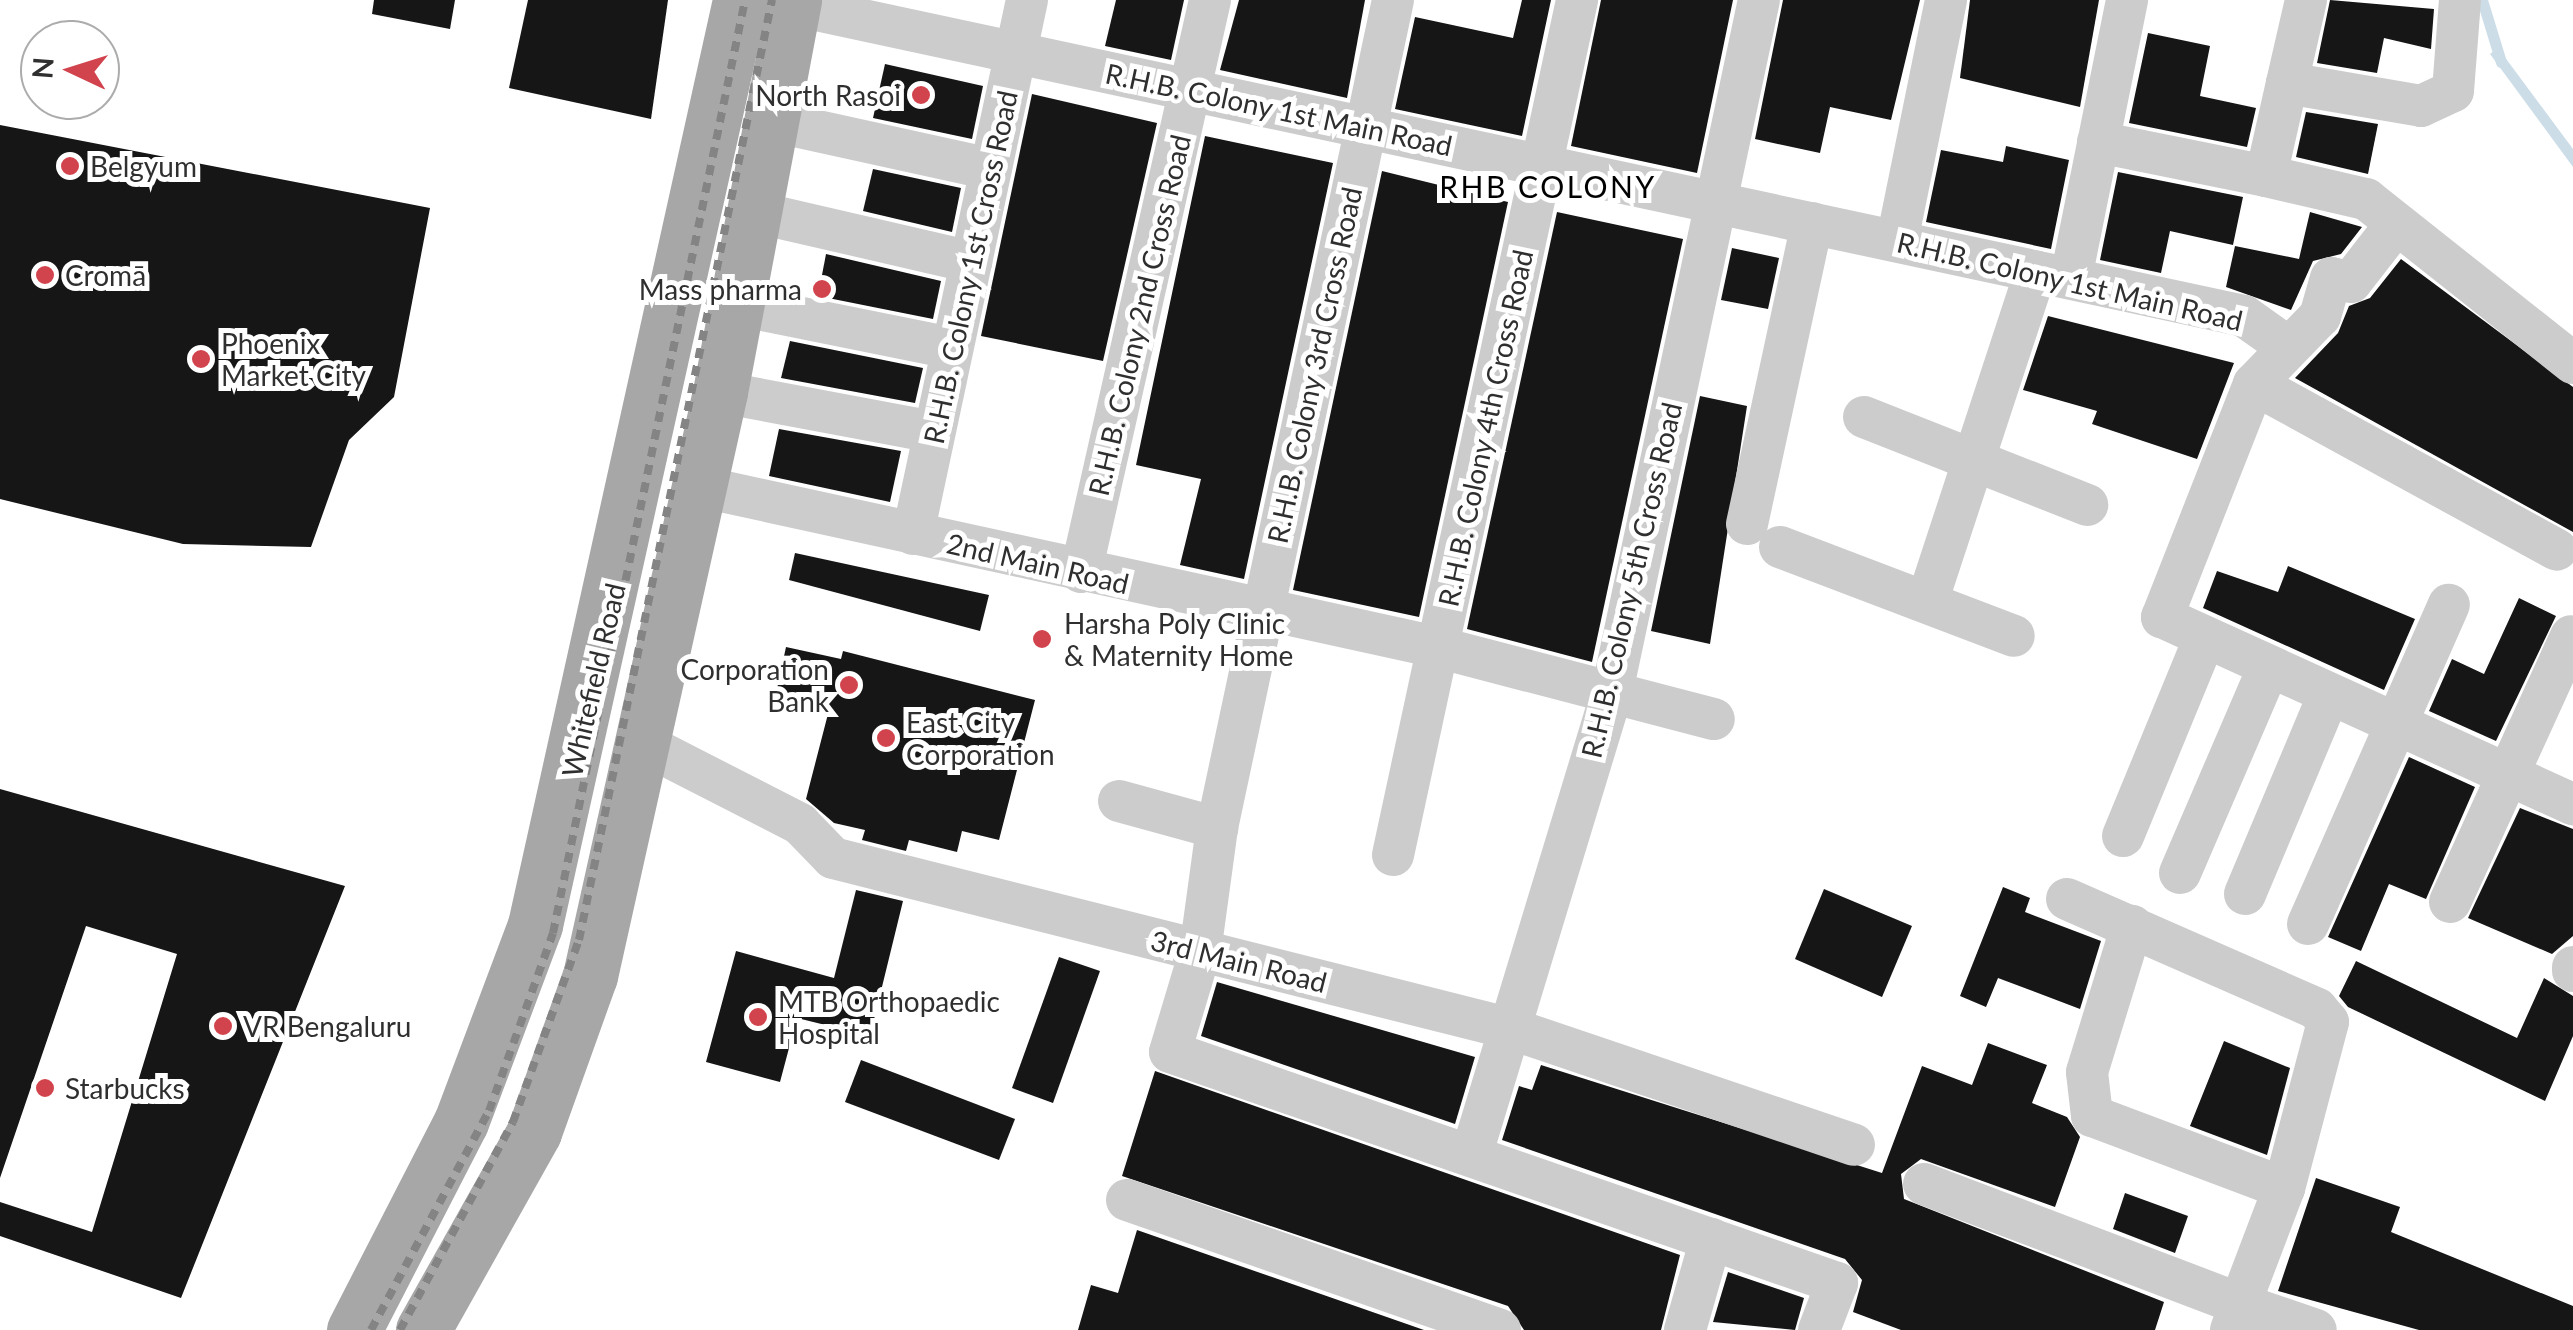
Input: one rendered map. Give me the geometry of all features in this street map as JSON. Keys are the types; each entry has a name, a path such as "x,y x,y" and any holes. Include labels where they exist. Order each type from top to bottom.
{"main road":[{"path":"423,1330 534,1132 564,1054 619,872 738,305 772,121 776,2"},
{"name":"Whitefield Road","path":"354,1330 461,1122 534,925 776,2"}],"street":[{"name":"R.H.B. Colony 1st Cross Road","path":"912,534 1027,0"},
{"name":"R.H.B. Colony 2nd Cross Road","path":"1081,572 1210,0"},
{"name":"R.H.B. Colony 3rd Cross Road","path":"1392,0 1260,613 1217,828 1200,952 1170,1052 1472,1153"},
{"name":"R.H.B. Colony 4th Cross Road","path":"1393,855 1576,0"},
{"name":"R.H.B. Colony 5th Cross Road","path":"1472,1153 1612,692 1712,202 1759,0"},
{"path":"1897,242 1946,0"},
{"path":"1927,602 2053,275 2098,142 2127,0"},
{"path":"2266,176 2306,0"},
{"path":"2287,83 2421,106 2453,91 2460,0"},
{"name":"R.H.B. Colony 1st Main Road","path":"776,2 2244,316 2285,344"},
{"path":"772,121 991,169"},
{"path":"2098,142 2366,200 2573,363"},
{"path":"755,212 970,262"},
{"path":"1812,223 1764,535 2014,636"},
{"path":"2396,224 2350,282 2331,278 2320,316 2285,344 2254,384 2162,616 2204,639 2573,804"},
{"path":"738,305 952,348"},
{"path":"2254,384 2556,550"},
{"path":"720,392 934,432"},
{"path":"1864,417 2087,505"},
{"name":"2nd Main Road","path":"698,486 1260,613 1438,647 1714,719"},
{"path":"2308,924 2448,605"},
{"path":"2450,902 2571,636"},
{"path":"2123,836 2204,639"},
{"path":"2180,873 2269,666"},
{"path":"2245,894 2330,694"},
{"name":"3rd Main Road","path":"644,744 800,824 832,858 1512,1029 1854,1146"},
{"path":"1119,800 1217,828"},
{"path":"2067,899 2132,926 2328,1022 2284,1188 2236,1317"},
{"path":"2132,926 2087,1072 2092,1116 2284,1188"},
{"path":"1472,1153 1836,1283 1831,1326"},
{"path":"1924,1184 2236,1317 2316,1330"},
{"path":"1127,1200 1500,1330"},
{"path":"1685,1330 1711,1239"}],"water":[{"path":"2498,48 2573,149 2573,167 2490,54"}],"building":[{"path":"374,0 455,0 450,29 372,14"},
{"path":"528,0 668,0 651,119 509,88"},
{"path":"1116,0 1184,0 1171,60 1105,46"},
{"path":"1239,0 1365,0 1347,98 1220,70"},
{"path":"1522,0 1551,0 1522,136 1395,109 1415,17 1513,38"},
{"path":"1601,0 1733,0 1697,173 1571,146"},
{"path":"1783,0 1920,0 1891,120 1830,107 1820,153 1755,139"},
{"path":"1970,0 2099,0 2080,107 1960,78"},
{"path":"2330,0 2434,9 2431,49 2384,38 2377,73 2317,63"},
{"path":"2148,33 2210,46 2200,96 2256,108 2247,147 2129,123"},
{"path":"885,64 983,86 972,139 873,118"},
{"path":"1032,94 1157,123 1103,361 981,336"},
{"path":"2306,112 2378,124 2368,174 2296,157"},
{"name":"Phoenix Market City","path":"0,125 430,208 394,397 349,440 311,547 183,544 0,499"},
{"path":"1205,136 1333,163 1244,579 1180,565 1201,479 1136,465"},
{"path":"2006,146 2069,160 2051,249 1926,222 1941,150 2003,162"},
{"path":"873,169 961,188 952,232 863,211"},
{"path":"1382,171 1508,202 1419,617 1293,590"},
{"path":"2118,172 2243,197 2233,245 2170,231 2161,273 2100,260"},
{"path":"1557,212 1683,239 1592,662 1467,629"},
{"path":"2310,212 2362,227 2341,254 2313,261 2291,310 2226,287 2235,246 2299,259"},
{"path":"1732,248 1779,258 1768,309 1721,300"},
{"path":"826,254 941,281 933,319 818,296"},
{"path":"2401,259 2573,387 2573,532 2295,378 2338,333 2349,306 2370,298"},
{"path":"2048,316 2234,363 2197,459 2092,424 2097,411 2023,390"},
{"path":"790,341 923,368 915,403 781,378"},
{"path":"1700,396 1747,406 1710,644 1651,631"},
{"path":"779,429 901,451 890,502 769,476"},
{"path":"795,553 989,595 980,631 789,580"},
{"path":"2288,566 2415,619 2384,690 2203,608 2217,571 2278,592"},
{"path":"2519,598 2556,616 2496,741 2429,711 2452,659 2484,674"},
{"path":"786,647 841,659 843,651 1035,700 999,840 962,831 957,852 909,840 906,851 862,840 865,830 834,823 806,799 829,710 775,698"},
{"path":"2409,757 2475,787 2426,899 2389,884 2361,951 2328,937"},
{"name":"VR Bengaluru","path":"0,789 345,886 181,1298 0,1236 0,1202 92,1232 177,954 86,926 0,1178"},
{"path":"2520,808 2573,829 2573,936 2552,954 2468,918"},
{"path":"2003,887 2030,898 2025,912 2101,941 2080,1009 1998,978 1986,1007 1960,996"},
{"path":"1824,889 1912,926 1882,997 1795,959"},
{"path":"856,890 903,901 870,1036 797,1018 780,1082 706,1062 736,951 834,978"},
{"path":"1059,957 1100,971 1053,1103 1012,1088"},
{"path":"2356,961 2517,1038 2544,978 2573,996 2573,1036 2545,1101 2348,1007 2339,996"},
{"path":"1217,982 1475,1057 1455,1124 1201,1036"},
{"path":"2224,1041 2290,1068 2267,1155 2190,1126"},
{"path":"1988,1043 2047,1065 2032,1103 2067,1117 2080,1137 2055,1207 1921,1159 1901,1174 1904,1199 2164,1302 2155,1330 1901,1330 1853,1312 1862,1280 1845,1259 1502,1140 1519,1086 1532,1090 1541,1065 1882,1173 1922,1066 1972,1085"},
{"path":"861,1060 1015,1119 999,1160 845,1102"},
{"path":"1155,1071 1680,1255 1661,1330 1524,1330 1508,1306 1122,1176"},
{"path":"2316,1178 2400,1207 2391,1232 2573,1306 2573,1330 2419,1330 2278,1291"},
{"path":"2125,1193 2188,1216 2175,1253 2113,1229"},
{"path":"1137,1230 1424,1330 1078,1330 1091,1285 1118,1293"},
{"path":"1728,1272 1804,1298 1795,1330 1713,1322"}],"waterway":[{"path":"2482,0 2501,62"}],"railway":[{"path":"371,1330 489,1111 553,933 745,0"},
{"path":"400,1330 513,1122 579,940 772,0"}],"place":[{"name":"North Rasoi","path":"921,95"},
{"name":"Belgyum","path":"70,166"},
{"name":"Cromā","path":"45,275"},
{"name":"Mass pharma","path":"822,289"},
{"name":"Phoenix Market City","path":"201,359"},
{"name":"Harsha Poly Clinic & Maternity Home","path":"1042,639"},
{"name":"Corporation Bank","path":"849,685"},
{"name":"East City Corporation","path":"886,738"},
{"name":"MTB Orthopaedic Hospital","path":"758,1017"},
{"name":"VR Bengaluru","path":"223,1026"},
{"name":"Starbucks","path":"45,1088"}],"district":[{"name":"RHB COLONY","path":"1548,186"}]}
